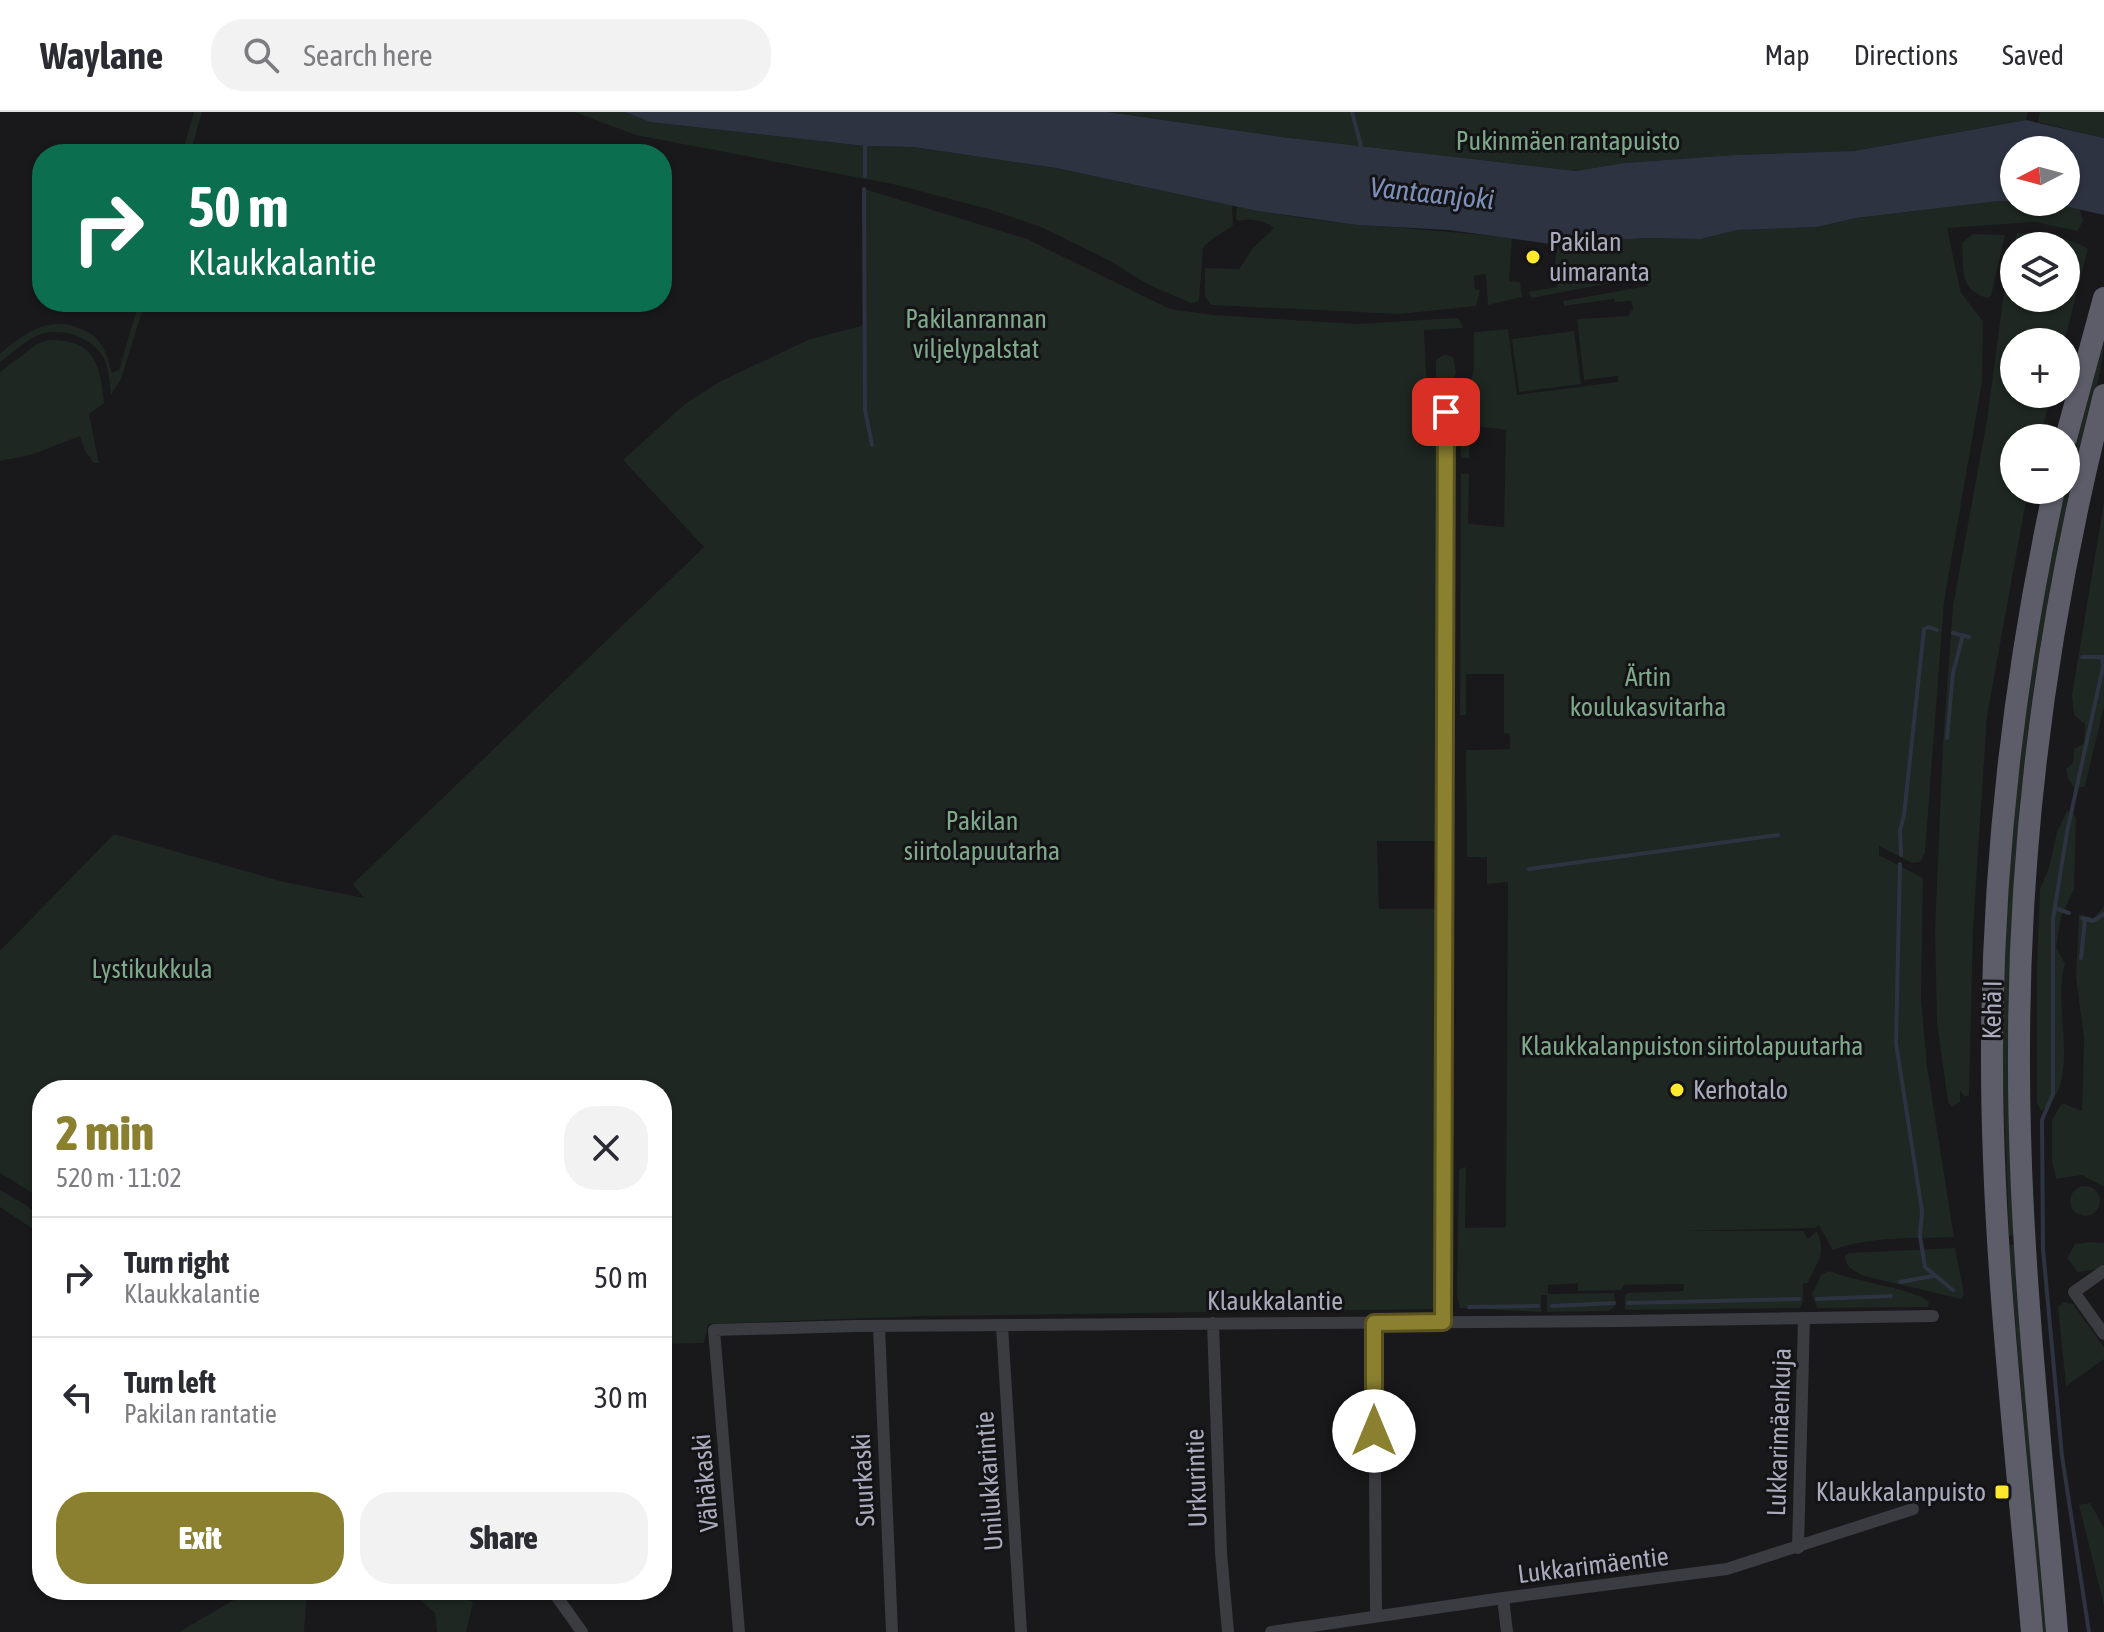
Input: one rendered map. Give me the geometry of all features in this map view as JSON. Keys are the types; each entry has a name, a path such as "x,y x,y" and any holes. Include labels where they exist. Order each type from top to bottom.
{"highway":[{"path":"2070,424 2104,298"},
{"name":"Kehä I","path":"2057,1632 2026,1265 2020,1116 2020,982 2030,817 2050,646 2104,395"},
{"name":"Kehä I","path":"2032,1632 1999,1250 1993,1116 1993,980 1998,858 2010,743 2025,640 2051,504"}],"street":[{"path":"1443,1322 1446,412"},
{"path":"2104,1271 2074,1292 2104,1334"},
{"name":"Klaukkalantie","path":"714,1330 1933,1316"},
{"name":"Lukkarimäenkuja","path":"1798,1548 1804,1318"},
{"name":"Urkurintie","path":"1213,1323 1221,1553 1228,1632"},
{"path":"1374,1323 1376,1615"},
{"name":"Unilukkarintie","path":"1002,1326 1021,1632"},
{"name":"Suurkaski","path":"879,1327 892,1632"},
{"name":"Vähäkaski","path":"714,1330 739,1632"},
{"name":"Lukkarimäentie","path":"1271,1632 1376,1615 1727,1569 1913,1509"},
{"path":"1503,1598 1507,1632"},
{"path":"559,1600 582,1632"}],"green space":[{"path":"194,112 202,112 193,144 185,144"},
{"path":"574,112 625,112 650,122 865,146 913,147 1056,168 1232,205 1233,225 1203,248 1199,301 1191,303 1149,285 1108,260 1041,227 988,209 897,185 636,135"},
{"name":"Pukinmäen rantapuisto","path":"1108,112 2028,112 2026,120 1854,151 1735,155 1624,163 1576,171 1282,137"},
{"path":"2040,112 2104,112 2104,138 2038,122"},
{"name":"Pakilan siirtolapuutarha","path":"865,189 1027,239 1170,309 1213,315 1356,324 1460,320 1463,328 1424,330 1426,374 1436,412 1436,841 1377,841 1379,909 1436,909 1434,1309 924,1316 708,1324 704,1343 672,1344 672,1080 32,1080 32,1193 0,1173 0,951 114,834 284,882 364,898 353,884 704,547 623,460 686,403 721,381 810,339 865,325"},
{"path":"1999,201 2000,216 2080,216 2080,211 2083,220 2078,231 2035,222 1947,228 1961,293 1983,321 1982,382 1944,602 1925,852 1920,862 1912,863 1879,846 1879,855 1923,878 1921,997 1927,1066 1954,1237 1877,1240 1833,1250 1819,1225 1815,1228 1684,1231 1803,1231 1808,1239 1817,1231 1821,1253 1808,1283 1803,1284 1800,1308 1627,1310 1625,1295 1628,1293 1683,1291 1684,1284 1624,1285 1621,1290 1578,1291 1578,1283 1548,1285 1548,1294 1614,1293 1616,1305 1609,1311 1547,1312 1547,1295 1541,1295 1541,1312 1460,1308 1457,1297 1459,1169 1466,1167 1465,1228 1506,1227 1508,882 1487,884 1487,857 1467,857 1466,750 1510,749 1510,734 1504,733 1504,674 1466,674 1466,715 1460,715 1461,474 1469,474 1468,524 1504,527 1506,430 1469,425 1469,458 1461,458 1461,424 1474,368 1474,332 1508,329 1517,395 1618,382 1618,376 1584,380 1577,319 1628,316 1633,308 1631,301 1615,302 1614,299 1564,306 1563,301 1647,286 1646,277 1616,270 1582,271 1583,282 1605,278 1610,283 1532,298 1528,292 1557,287 1555,261 1558,245 1649,238 1701,239 1737,230 1817,227 1856,218"},
{"path":"1237,206 1339,222 1512,238 1509,281 1520,282 1522,297 1488,305 1486,274 1474,276 1475,290 1480,290 1476,306 1399,314 1211,305 1205,296 1205,268 1239,269 1252,249 1274,228 1258,221 1239,221 1236,219"},
{"path":"1973,234 2000,235 2000,257 1991,296 1987,298 1971,289 1964,277 1962,243"},
{"path":"2080,245 2088,249 2080,280"},
{"path":"136,312 142,312 121,379 111,395 107,367 101,354 77,336 46,333 36,336 0,362 0,354 37,328 69,325 97,339 112,373 119,370"},
{"path":"2001,312 2072,312 2068,328 2000,328 2000,408 2048,408 2044,424 2000,424 2000,504 2025,504 1987,716 1973,929 1969,1095 1964,1097 1960,1090 1960,1102 1952,1107 1948,1102 1937,1023 1935,930 1943,743 1953,606 1987,420"},
{"path":"1574,331 1581,384 1519,392 1512,339"},
{"path":"2104,333 2099,378 2080,447 2080,424"},
{"path":"48,340 76,344 92,356 97,365 104,403 89,414 99,463 94,463 85,451 80,436 31,455 0,461 0,372 37,344"},
{"path":"1445,354 1453,357 1456,372 1449,393 1445,395 1438,383 1436,360"},
{"path":"2104,502 2104,706 2085,786 2075,789 2066,769 2073,763 2074,749 2084,743 2085,724 2074,715 2072,695"},
{"path":"2062,504 2067,504 2030,716 2016,864 2010,1012 2015,1235 2009,1236 2002,1050 2008,858 2034,641"},
{"path":"2067,811 2076,818 2074,889 2061,917 2056,947 2065,964 2061,1000 2064,1063 2054,1099 2041,1111 2037,1102 2040,889 2049,868 2057,832"},
{"path":"2104,906 2104,1187 2082,1175 2056,1179 2052,1162 2052,1120 2062,1103 2082,1111 2084,1039 2076,977 2079,914 2094,918"},
{"path":"2085,1186 2096,1190 2100,1201 2096,1212 2085,1216 2074,1212 2070,1201 2074,1190"},
{"path":"0,1190 32,1210 32,1228 0,1207"},
{"path":"2104,1243 2104,1264 2097,1269 2078,1272 2067,1258 2075,1244"},
{"path":"2015,1244 2047,1632 2041,1632 2009,1245"},
{"path":"1955,1248 1964,1294 1961,1299 1864,1276 1854,1271 1845,1260 1849,1253"},
{"path":"1829,1271 1922,1297 1929,1302 1928,1307 1817,1308 1812,1294 1821,1275"},
{"path":"2064,1302 2073,1304 2104,1347 2104,1359 2066,1386 2058,1307"},
{"path":"2090,1503 2104,1528 2104,1606 2079,1505"},
{"path":"234,1600 306,1600 304,1632 179,1632"},
{"path":"420,1600 473,1602 466,1632 437,1632 435,1613"}],"water":[{"name":"Vantaanjoki","path":"625,112 1108,112 1282,137 1576,171 1624,163 1735,155 1854,151 2026,120 2104,138 2104,215 2080,210 2080,136 2000,136 2000,201 1856,218 1817,227 1737,230 1701,239 1649,238 1558,245 1449,230 1358,225 1258,211 1056,168 913,147 865,146 650,122"}],"waterway":[{"path":"1352,112 1361,146"},
{"path":"865,146 865,176"},
{"path":"864,189 865,410 872,445"},
{"path":"1901,855 1900,831 1924,629 1937,630"},
{"path":"1953,633 1969,637"},
{"path":"1947,738 1953,673 1963,635"},
{"path":"2082,657 2104,657"},
{"path":"2089,1632 2062,1456 2043,1249 2042,1120 2053,1094 2053,919 2067,832 2103,667 2102,657"},
{"path":"1529,869 1778,835"},
{"path":"1900,864 1896,1043 1922,1211 1920,1236 1925,1267 1953,1290"},
{"path":"2055,908 2069,913"},
{"path":"2082,918 2093,921 2104,914"},
{"path":"2081,958 2085,920"},
{"path":"1900,1282 1933,1276"},
{"path":"1817,1299 1891,1296"},
{"path":"1628,1303 1799,1299"},
{"path":"1552,1306 1614,1303"},
{"path":"1469,1307 1538,1306"}],"place":[{"name":"Pakilan uimaranta","path":"1533,257"},
{"name":"Kerhotalo","path":"1677,1090"},
{"name":"Klaukkalanpuisto","path":"2002,1492"}],"route":[{"path":"1374,1431 1374,1323 1443,1322 1446,412"}],"park label":[{"name":"Pakilanrannan viljelypalstat","path":"976,334"},
{"name":"Ärtin koulukasvitarha","path":"1648,692"},
{"name":"Lystikukkula","path":"152,969"},
{"name":"Klaukkalanpuiston siirtolapuutarha","path":"1692,1046"}]}
